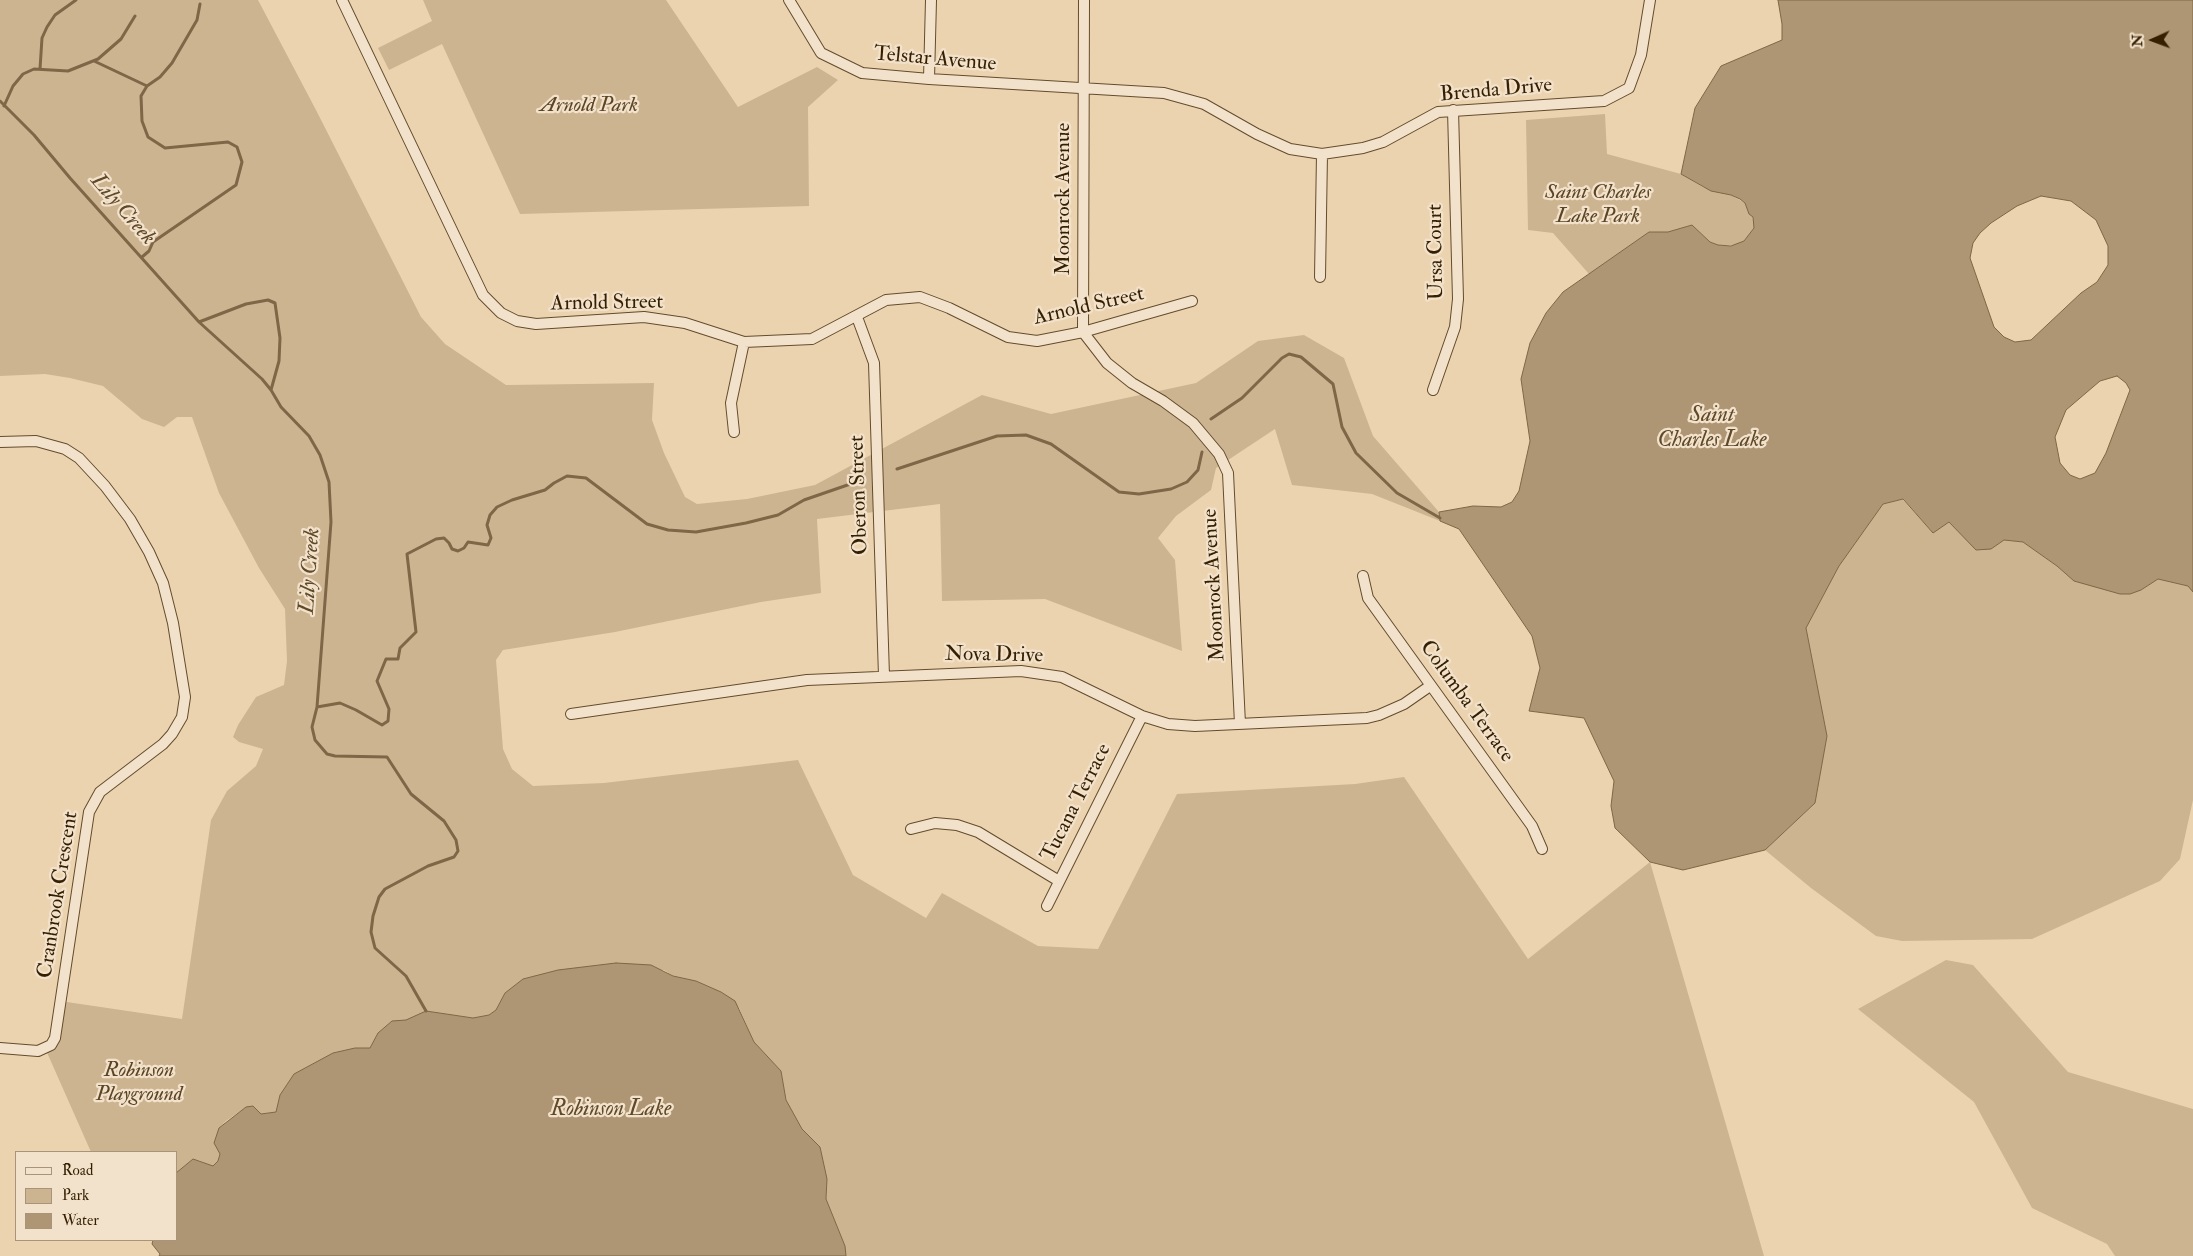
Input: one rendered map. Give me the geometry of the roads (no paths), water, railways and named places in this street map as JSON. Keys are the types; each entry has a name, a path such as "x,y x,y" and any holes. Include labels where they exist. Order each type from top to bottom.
{"street":[{"name":"Arnold Street","path":"342,0 483,295 501,313 526,324 656,318 685,323 744,342 812,339 857,317 886,300 920,297 1008,337 1037,342 1083,332 1192,301"},
{"name":"Telstar Avenue","path":"789,0 821,53 862,73 1083,89"},
{"path":"929,79 931,0"},
{"name":"Moonrock Avenue","path":"1084,0 1083,332 1108,363 1132,383 1163,401 1193,423 1220,454 1228,473 1240,724"},
{"name":"Brenda Drive","path":"1083,89 1164,93 1204,104 1257,134 1290,149 1322,154 1363,148 1383,142 1438,112 1604,101 1629,88 1641,56 1650,0"},
{"name":"Ursa Court","path":"1433,390 1455,327 1458,299 1453,110"},
{"path":"1320,277 1322,154"},
{"name":"Oberon Street","path":"857,317 874,363 884,676"},
{"path":"734,432 731,403 744,342"},
{"name":"Cranbrook Crescent","path":"0,442 36,441 65,450 78,458 101,481 130,519 149,552 163,584 175,632 186,697 182,717 172,734 163,744 100,792 89,812 55,1038 51,1045 38,1051 0,1048"},
{"name":"Columba Terrace","path":"1363,576 1368,598 1532,826 1542,849"},
{"name":"Nova Drive","path":"571,714 807,680 998,671 1042,673 1073,682 1142,716 1180,725 1240,724 1352,719 1379,715 1404,704 1430,686"},
{"name":"Tucana Terrace","path":"1046,906 1142,716"},
{"path":"911,829 935,823 957,825 978,832 1059,881"}],"water":[{"name":"Saint Charles Lake","path":"1778,0 2193,0 2193,592 2188,586 2158,579 2141,590 2130,594 2120,594 2074,581 2057,566 2023,542 2004,540 1991,549 1976,550 1949,522 1933,533 1903,499 1883,504 1839,566 1806,628 1827,736 1815,803 1765,850 1683,870 1650,862 1615,828 1611,806 1614,781 1584,718 1529,711 1540,668 1532,636 1459,529 1440,521 1439,512 1473,506 1501,507 1512,502 1519,491 1530,441 1521,379 1530,343 1546,313 1563,292 1649,232 1668,232 1692,225 1710,242 1731,246 1744,241 1754,228 1753,217 1749,214 1745,203 1740,199 1711,191 1681,174 1695,108 1721,66 1782,40 1782,24","holes":["2041,196 2071,201 2096,220 2108,246 2108,265 2097,282 2081,293 2031,340 2015,342 2004,337 1994,327 1970,258 1973,243 1991,223 2017,206","2117,376 2126,383 2130,390 2106,453 2095,473 2080,479 2070,475 2060,463 2055,437 2066,410 2100,381"]},
{"name":"Robinson Lake","path":"616,963 651,965 673,976 696,981 721,992 735,1001 754,1042 781,1071 786,1100 802,1129 820,1147 827,1179 826,1199 845,1246 846,1256 159,1256 160,1254 152,1244 153,1241 178,1241 178,1171 193,1159 213,1166 218,1161 220,1154 214,1143 219,1128 246,1107 253,1106 261,1114 276,1112 280,1095 294,1074 333,1053 355,1048 370,1048 378,1033 392,1021 406,1020 426,1011 473,1018 489,1015 496,1010 505,993 523,979 558,970"}],"waterway":[{"path":"40,69 42,38 47,27 55,15 76,0"},
{"path":"142,257 149,251 153,242 236,185 242,162 237,147 228,142 165,148 148,137 142,121 141,96 147,86 160,77 172,63 197,20 200,4"},
{"path":"4,106 13,86 23,74 34,69 68,71 98,59 121,39 135,16"},
{"path":"94,61 147,86"},
{"name":"Lily Creek","path":"0,101 34,135 199,322 262,379 281,407 309,436 320,455 329,482 331,522 317,707 312,727 315,740 327,754 335,756 387,757 411,794 444,821 456,840 458,851 454,857 428,866 385,889 379,897 373,916 371,932 375,948 406,976 426,1011"},
{"path":"199,322 246,304 268,300 275,303 280,338 279,361 271,390"},
{"path":"1211,419 1242,398 1282,358 1289,354 1301,357 1333,384 1342,427 1356,453 1397,493 1440,518"},
{"path":"897,469 997,436 1026,435 1051,444 1119,492 1139,494 1171,489 1187,482 1198,470 1202,452"},
{"path":"317,707 340,703 382,725 388,721 389,709 377,681 386,659 398,659 400,648 416,632 407,554 436,539 444,538 452,549 458,551 464,548 468,542 488,545 491,538 487,525 490,515 497,507 512,500 545,490 567,476 586,478 647,524 668,530 696,532 778,515 804,500 862,480"}],"park label":[{"name":"Arnold Park","path":"589,106"},
{"name":"Saint Charles Lake Park","path":"1598,205"},
{"name":"Robinson Playground","path":"139,1083"}]}
